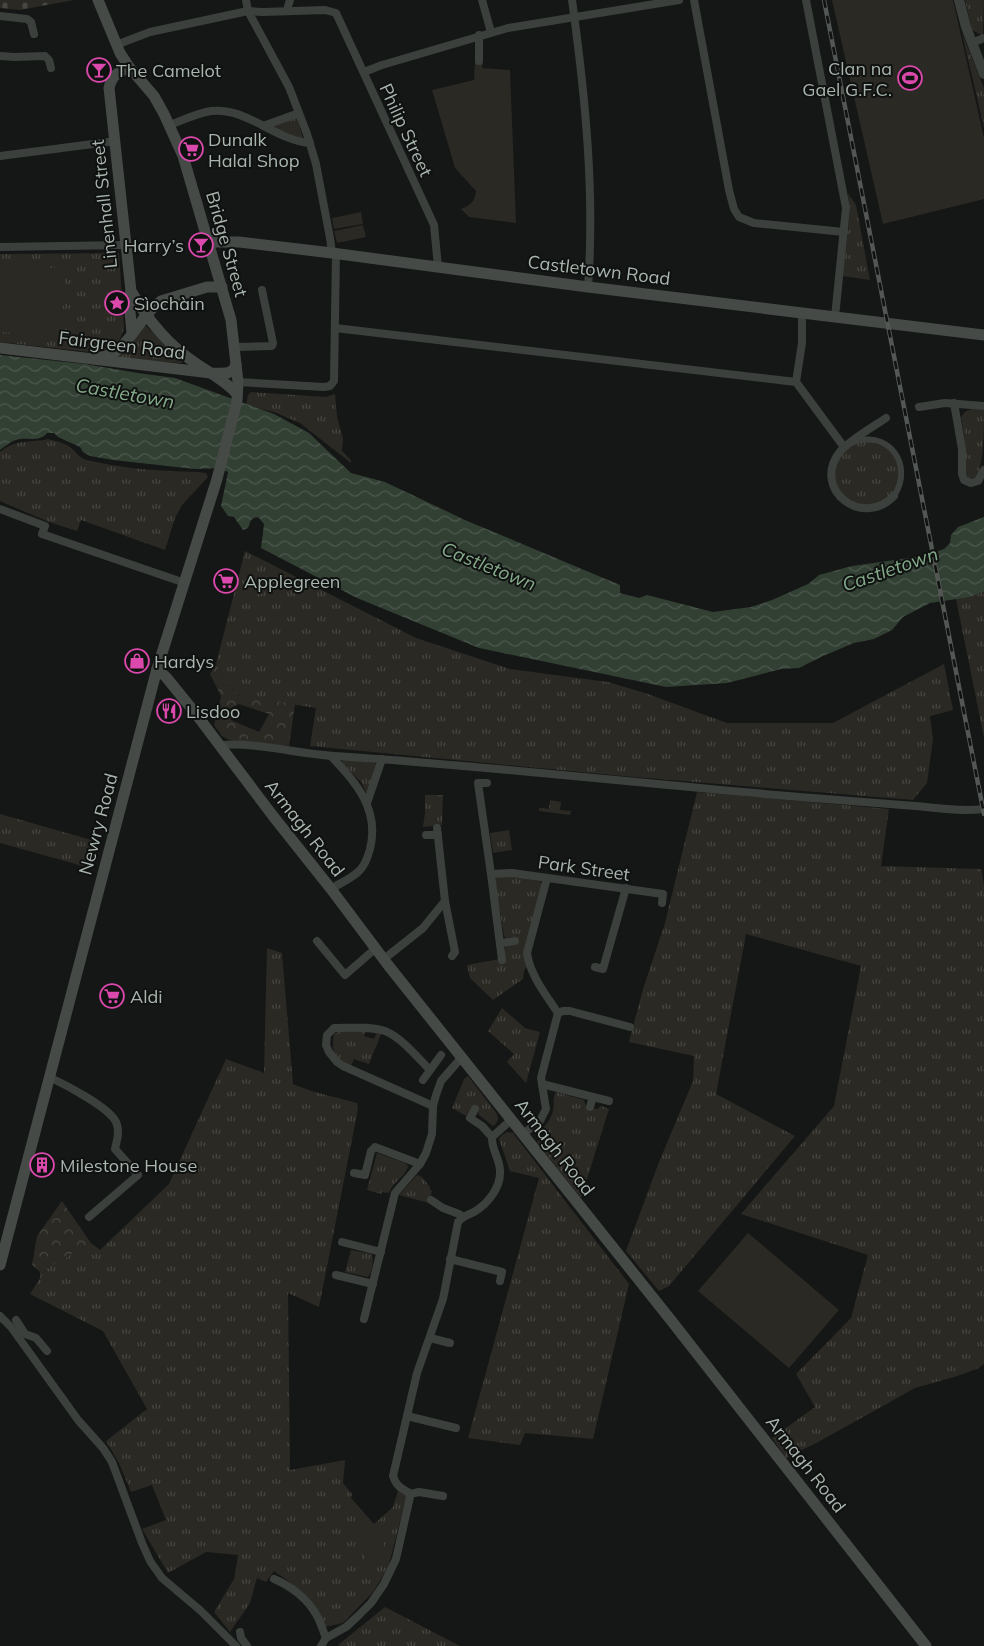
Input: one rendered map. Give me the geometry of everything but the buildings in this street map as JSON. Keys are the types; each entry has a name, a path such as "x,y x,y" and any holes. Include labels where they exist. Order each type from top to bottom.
{"main road":[{"name":"Bridge Street","path":"98,0 116,45 129,67 154,96 170,125 183,156 231,320 238,392"},
{"name":"Linenhall Street","path":"129,67 114,76 109,88 131,291 146,316 161,334 193,361 211,373"},
{"name":"Castletown Road","path":"209,242 239,242 334,253 588,287 984,335"},
{"path":"88,359 103,358 117,351 126,344 132,333 155,305 167,298 207,287 222,287"},
{"path":"131,291 129,301 132,333"},
{"name":"Fairgreen Road","path":"0,348 211,373 230,373 236,365"},
{"path":"211,373 238,392"},
{"name":"Newry Road","path":"0,1265 3,1242 49,1077 156,669 217,479 238,392"},
{"name":"Armagh Road","path":"156,669 166,677 220,745 384,959 666,1314 926,1646"}],"street":[{"path":"238,392 324,387 330,386 334,381 334,253 318,173 310,143 289,87 248,11 246,0"},
{"path":"116,45 150,32 248,11 288,11 290,0"},
{"path":"482,0 491,32"},
{"path":"572,0 588,164 590,219 588,287"},
{"path":"364,72 491,32 678,0"},
{"path":"694,0 729,190 734,209 739,217 754,223 844,232"},
{"path":"806,0 844,197 846,217 835,318"},
{"path":"959,0 984,74"},
{"name":"Philip Street","path":"288,11 336,13 434,226 438,267"},
{"path":"0,16 27,19 31,22 34,34"},
{"path":"479,36 479,61"},
{"path":"972,43 984,38"},
{"path":"0,56 45,56 49,60 51,68"},
{"path":"170,125 210,111 234,112 280,135 303,143 310,143"},
{"path":"263,126 299,113"},
{"path":"0,156 116,141"},
{"path":"0,247 125,245"},
{"path":"235,348 272,346 273,343 262,290"},
{"path":"796,382 802,343 802,313"},
{"path":"335,328 796,382 846,446"},
{"path":"919,407 954,403 984,406"},
{"path":"954,403 962,449 962,474 964,480 970,483 978,481 984,470"},
{"path":"846,446 864,439 876,440 895,453 901,464 902,478 894,496 884,505 872,509 855,507 843,500 835,489 832,471 835,458 846,446 886,418"},
{"path":"0,509 45,526 42,534 185,582"},
{"path":"220,745 255,746 331,756 434,762 735,792 962,810 984,809"},
{"path":"331,756 353,780 367,803 371,819 372,842 361,869 331,889"},
{"path":"367,803 382,759"},
{"path":"487,782 478,783 502,960"},
{"path":"426,835 437,832 445,900 455,952 452,956"},
{"name":"Park Street","path":"491,874 512,873 664,894 662,903"},
{"path":"523,1134 540,1121 546,1109 541,1078 558,1013 536,979 528,962 527,953 547,878"},
{"path":"595,966 603,969 626,888"},
{"path":"384,959 423,928 445,900"},
{"path":"500,942 515,940"},
{"path":"317,941 345,975 376,948"},
{"path":"558,1013 570,1011 630,1027"},
{"path":"430,1070 402,1042 384,1031 357,1027 334,1028 327,1035 326,1044 328,1052 343,1066 433,1106"},
{"path":"423,1080 441,1055"},
{"path":"364,1319 395,1193 420,1164 426,1154 432,1134 433,1106 441,1081 462,1058"},
{"path":"49,1077 69,1086 108,1112 116,1120 118,1130 116,1149 138,1175 90,1217"},
{"path":"542,1084 609,1100"},
{"path":"590,1107 593,1097"},
{"path":"443,1496 419,1492 410,1494 398,1487 393,1476 417,1373 443,1299 458,1222 462,1216 475,1211 487,1202 499,1183 500,1168 492,1137 482,1126 470,1118 475,1109"},
{"path":"492,1137 511,1120"},
{"path":"354,1173 365,1175 371,1151 375,1147 420,1164"},
{"path":"431,1200 443,1208 462,1216"},
{"path":"342,1242 381,1252"},
{"path":"450,1260 502,1272 500,1281"},
{"path":"336,1275 373,1284"},
{"path":"0,1316 11,1326 78,1420 103,1448 112,1462 142,1544 150,1561 162,1578 201,1611 236,1646"},
{"path":"16,1320 25,1334 36,1338 47,1352"},
{"path":"430,1338 450,1343"},
{"path":"28,1351 40,1343"},
{"path":"407,1416 456,1428"},
{"path":"321,1646 326,1638 346,1627 358,1616 384,1584 396,1560 410,1503 410,1494"},
{"path":"274,1579 297,1592 313,1609 326,1638"},
{"path":"240,1632 241,1638 247,1646"}],"green space":[{"path":"0,0 74,0 20,10 0,8"},
{"name":"Clan na Gael G.F.C.","path":"832,0 953,0 984,138 984,199 883,224"},
{"path":"965,0 984,0 983,36 972,30"},
{"path":"962,33 984,88 984,128"},
{"path":"483,61 482,68 510,70 516,223 469,217 461,209 472,203 476,191 455,168 432,90 474,80 475,62"},
{"path":"296,116 303,138 296,138 272,126"},
{"path":"848,193 856,205 870,280 843,276 850,211"},
{"path":"361,212 363,224 334,229 332,218"},
{"path":"363,225 366,237 337,243 334,231"},
{"path":"119,253 124,329 120,339 113,347 98,353 0,342 0,254"},
{"path":"0,264 66,269 60,337 0,332"},
{"path":"145,325 181,359 182,363 109,359"},
{"path":"251,392 326,397 335,394 337,417 343,438 342,451 351,460 351,463 300,423 274,412 246,405 248,395"},
{"path":"973,409 984,410 983,446 979,472 976,478 968,478 965,473 964,434 961,417 966,411"},
{"path":"48,439 67,445 86,460 141,469 202,472 206,473 208,477 182,505 175,518 165,550 81,520 77,531 49,522 0,501 0,452 17,443"},
{"path":"868,441 886,447 896,459 900,477 893,495 888,500 864,507 840,494 834,477 837,459 849,446"},
{"path":"245,551 416,638 510,669 608,682 645,693 727,723 833,723 944,664 953,710 930,716 933,739 927,783 913,800 623,776 310,746 316,708 236,695 216,664"},
{"path":"984,591 984,738 956,599 970,597"},
{"path":"216,664 236,695 295,704 289,746 229,740 222,736 214,725 221,696 210,674","holes":["239,704 269,714 259,732 231,720 229,709"]},
{"path":"343,759 375,763 377,766 368,792 342,763"},
{"path":"697,792 889,809 881,866 981,869 984,885 984,1364 977,1369 954,1377 915,1388 786,1458 772,1438 815,1407 796,1374 851,1318 868,1255 741,1214 834,1106 861,966 746,934 716,1094 795,1136 669,1286 659,1291 626,1251 659,1162 693,1081 694,1056 629,1042 643,989 665,923"},
{"path":"425,795 443,795 442,825 423,827"},
{"path":"550,800 561,802 560,810 571,811 570,815 539,811 539,808 549,809"},
{"path":"0,814 95,841 90,868 0,843"},
{"path":"509,830 512,850 493,853 490,833"},
{"path":"501,875 539,881 541,882 541,887 524,954 527,966 523,979 493,1000 470,978 467,965 505,958 505,946 515,943 514,937 506,938 504,936 495,881"},
{"path":"267,948 282,953 293,1084 311,1091 357,1103 358,1109 319,1307 288,1293 290,1470 345,1460 343,1483 352,1494 351,1498 374,1524 393,1507 398,1491 407,1495 388,1568 373,1592 343,1623 325,1627 315,1608 304,1594 274,1571 266,1582 257,1578 250,1603 230,1632 214,1612 234,1579 238,1555 206,1552 168,1573 142,1529 166,1520 152,1485 131,1492 119,1463 106,1441 147,1409 103,1331 30,1294 46,1269 91,1243 100,1250 169,1184 226,1059 264,1073"},
{"path":"502,1008 525,1028 540,1032 526,1083 507,1062 514,1054 488,1031"},
{"path":"340,1031 366,1031 364,1036 374,1039 377,1032 381,1034 369,1064 354,1059 351,1066 337,1058 333,1040 334,1034"},
{"path":"468,1076 497,1114 496,1124 493,1126 472,1107 466,1116 452,1108 464,1079"},
{"path":"556,1092 584,1100 586,1107 597,1109 601,1106 609,1109 581,1198 537,1142 546,1134 543,1129 552,1115"},
{"path":"507,1132 513,1133 629,1284 593,1439 525,1433 520,1445 468,1438 539,1178 510,1171 499,1139"},
{"path":"377,1153 405,1163 408,1166 405,1173 389,1193 382,1192 381,1194 367,1190"},
{"path":"417,1175 422,1177 430,1187 430,1190 432,1190 429,1203 399,1195"},
{"path":"62,1201 91,1243 46,1269 40,1279 40,1272 32,1265 37,1236"},
{"path":"748,1233 839,1310 789,1368 698,1291"},
{"path":"351,1250 372,1254 371,1272 368,1277 345,1272"},
{"path":"379,1526 387,1558 366,1563 358,1531"},
{"path":"385,1607 460,1646 338,1645"}],"water":[{"name":"Castletown","path":"0,355 85,364 175,378 274,414 309,433 351,473 385,482 465,520 620,585 620,593 639,598 647,595 713,612 751,607 808,584 819,575 852,566 923,556 944,549 950,543 951,535 958,527 984,517 984,591 970,597 930,603 903,617 892,630 874,639 854,643 799,668 781,669 727,683 666,687 479,648 357,598 261,548 264,524 259,518 256,517 251,520 248,528 243,530 234,517 228,516 221,506 228,472 220,468 195,469 90,456 83,452 80,447 58,437 54,433 47,433 36,439 18,439 0,450"}],"railway":[{"path":"824,0 984,814"}],"place":[{"name":"The Camelot","path":"99,70"},
{"name":"Clan na Gael G.F.C.","path":"910,78"},
{"name":"Dunalk Halal Shop","path":"191,149"},
{"name":"Harry’s","path":"201,245"},
{"name":"Sìochàin","path":"117,303"},
{"name":"Applegreen","path":"226,581"},
{"name":"Hardys","path":"137,661"},
{"name":"Lisdoo","path":"169,711"},
{"name":"Aldi","path":"112,996"},
{"name":"Milestone House","path":"42,1165"}]}
